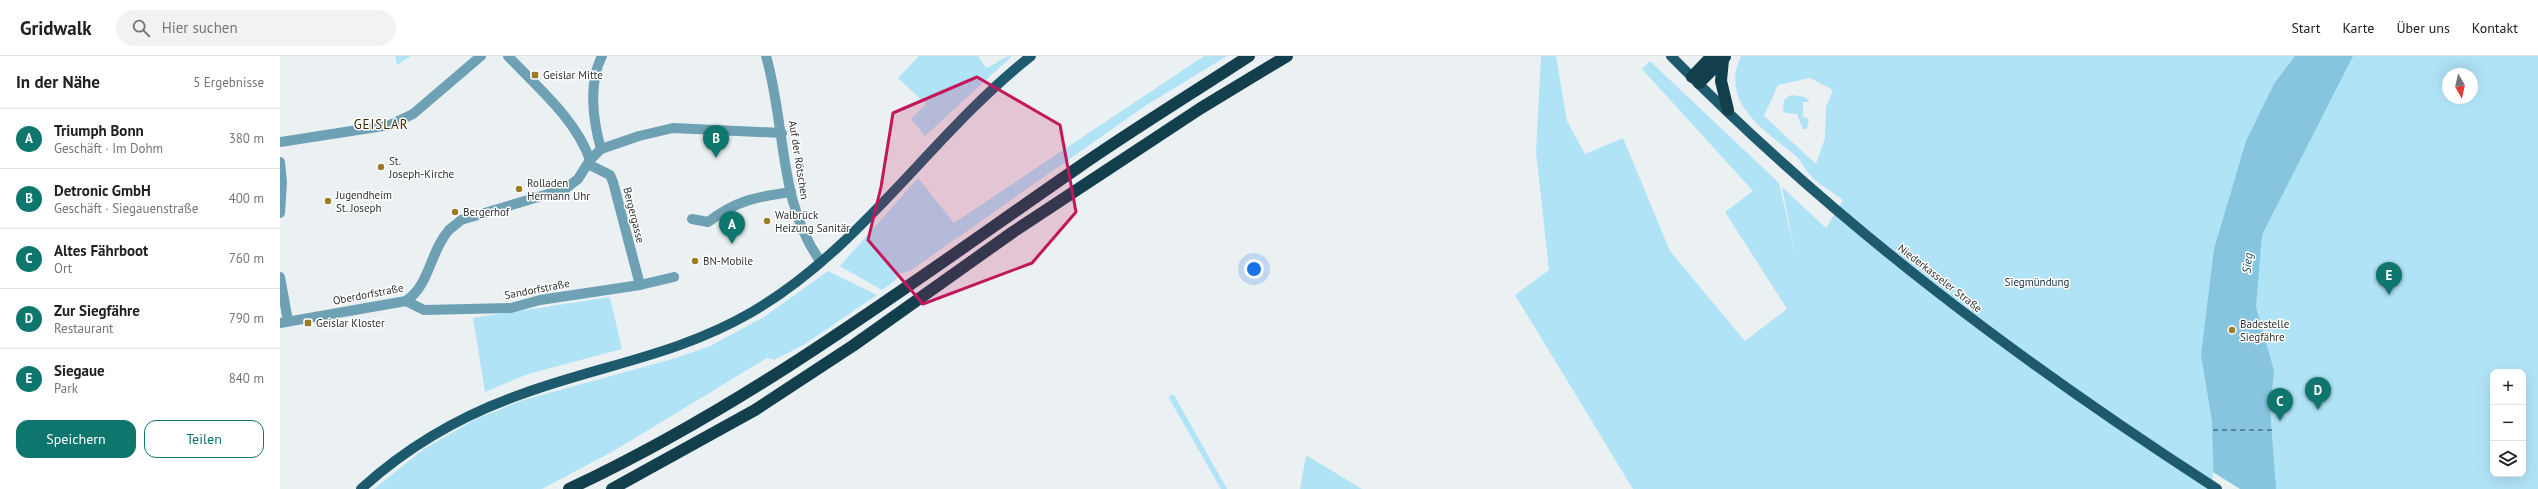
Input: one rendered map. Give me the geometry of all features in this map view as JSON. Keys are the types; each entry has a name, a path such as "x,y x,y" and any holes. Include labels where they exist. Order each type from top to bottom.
{"highway":[{"path":"569,489 667,440 748,393 847,329 1078,168 1249,56"},
{"path":"612,489 756,410 854,345 1013,232 1201,108 1287,56"},
{"path":"1695,80 1720,57"},
{"path":"1720,57 1721,81 1728,110"}],"main road":[{"path":"361,489 389,463 434,433 478,411 523,393 660,354 709,335 753,312 821,262 981,99 1031,56"},
{"name":"Niederkasseler Straße","path":"1671,56 1827,203 1959,310 2142,440 2218,489"}],"street":[{"path":"280,142 390,125 413,114 481,56"},
{"path":"508,56 566,118 585,146 589,162"},
{"path":"602,56 594,92 595,120 601,149 673,128 782,133"},
{"name":"Auf der Rötschen","path":"766,56 782,133 791,192 799,225 821,262"},
{"name":"Oberdorfstraße","path":"284,322 406,301 417,294 449,230 461,220 566,189 578,179 589,162 601,149"},
{"path":"280,162 282,182 280,213"},
{"name":"Bergergasse","path":"589,162 610,175 613,182 640,285"},
{"path":"692,220 708,222 725,210 745,200 791,192"},
{"path":"280,277 284,322"},
{"name":"Sandorfstraße","path":"406,301 424,310 511,308 540,300 640,285 674,277"}],"highlighted area":[{"path":"977,77 1060,125 1076,212 1032,263 923,304 868,240 881,187 893,113"}],"green space":[{"path":"395,56 411,56 397,65"},
{"path":"919,56 978,56 986,68 1005,57 1012,56 925,136 911,119 926,104 898,78"},
{"path":"1204,56 1227,56 1145,106 910,271 898,274 896,280 882,290 840,266 918,178 954,223"},
{"name":"Siegmündung","path":"1541,56 1556,56 1567,121 1585,154 1623,138 1670,251 1745,341 1787,309 1725,212 1753,191 1642,69 1650,61 1779,183 1795,253 1782,187 1826,228 1843,200 1813,178 1796,156 1771,136 1748,114 1740,101 1736,88 1736,73 1741,56 2538,56 2538,489 1633,489 1515,295 1549,270 1536,152","holes":["1810,78 1833,90 1826,107 1825,138 1816,164 1764,116 1778,85"]},
{"path":"1791,95 1805,97 1810,102 1803,102 1803,117 1809,119 1807,129 1803,129 1797,114 1786,113 1783,110 1784,100"},
{"path":"828,271 877,295 805,344 774,360 767,358 617,449 542,489 374,489 424,449 474,420 520,401 676,358 710,346 764,317"},
{"path":"610,297 622,349 528,374 485,392 473,318"},
{"path":"1170,395 1174,395 1227,489 1221,489 1169,398"},
{"path":"1306,455 1362,489 1300,489"}],"water":[{"name":"Sieg","path":"2295,56 2353,56 2262,235 2256,307 2274,371 2270,409 2276,489 2214,489 2212,421 2201,355 2214,249 2246,141 2274,84"}],"pier":[{"path":"2213,472 2240,489 2212,489"}],"ferry route":[{"path":"2213,430 2272,430"}],"place":[{"name":"Geislar Mitte","path":"535,75"},
{"name":"Detronic GmbH","path":"716,158"},
{"name":"St. Joseph-Kirche","path":"381,167"},
{"name":"Rolladen Hermann Uhr","path":"519,189"},
{"name":"Jugendheim St. Joseph","path":"328,201"},
{"name":"Bergerhof","path":"455,212"},
{"name":"Walbrück Heizung Sanitär","path":"767,221"},
{"name":"Triumph Bonn","path":"732,244"},
{"name":"BN-Mobile","path":"695,261"},
{"name":"Siegaue","path":"2389,295"},
{"name":"Geislar Kloster","path":"308,323"},
{"name":"Badestelle Siegfähre","path":"2232,330"},
{"name":"Zur Siegfähre","path":"2318,410"},
{"name":"Altes Fährboot","path":"2280,421"}],"district":[{"name":"GEISLAR","path":"381,124"}]}
